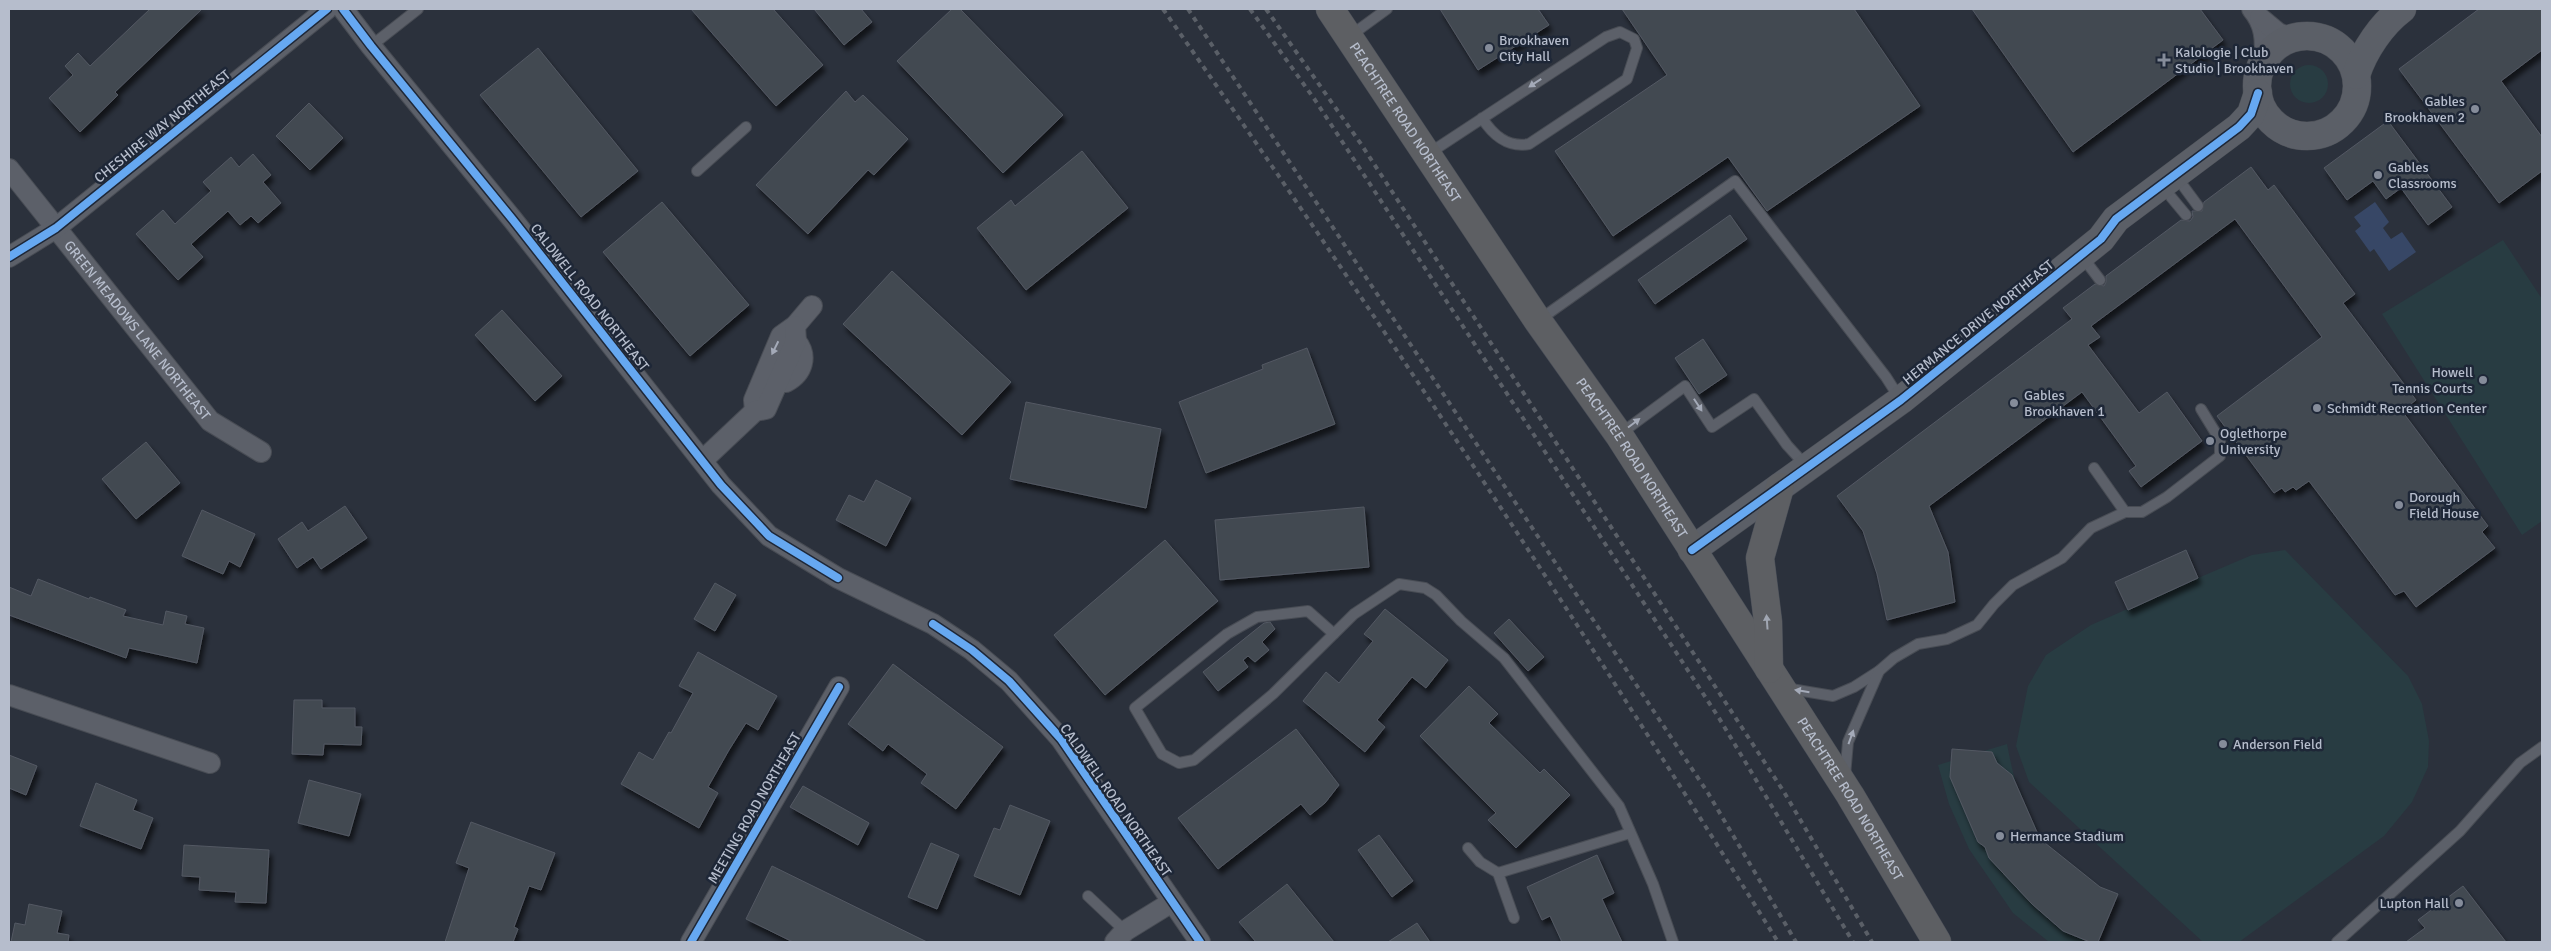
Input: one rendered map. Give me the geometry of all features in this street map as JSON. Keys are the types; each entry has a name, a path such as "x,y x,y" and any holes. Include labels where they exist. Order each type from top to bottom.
{"highway":[{"name":"PEACHTREE ROAD NORTHEAST","path":"1330,9 1538,321 1619,435 1844,785 1937,942"},
{"path":"1775,679 1760,558 1780,487"}],"street":[{"name":"CHESHIRE WAY NORTHEAST","path":"9,258 56,228 327,9"},
{"name":"CALDWELL ROAD NORTHEAST","path":"343,9 513,220 721,485 769,536 838,578 933,624 972,650 1009,681 1061,739 1200,942"},
{"name":"HERMANCE DRIVE NORTHEAST","path":"2264,60 2258,76 2258,93 2263,109 2272,122 2285,131 2301,136 2317,135 2332,130 2345,120 2355,99 2356,75 2365,54 2390,18 2402,9"},
{"path":"2256,13 2278,33 2290,38"},
{"path":"2256,13 2266,39 2264,60"},
{"name":"HERMANCE DRIVE NORTHEAST","path":"2336,44 2367,37 2383,29"},
{"path":"2264,60 2275,47 2290,38 2307,36 2324,38 2336,44 2350,59 2356,75"},
{"name":"HERMANCE DRIVE NORTHEAST","path":"1692,550 1901,400 2091,247 2116,219 2239,127 2250,114 2258,93"},
{"name":"HERMANCE DRIVE NORTHEAST","path":"2091,247 2185,202 2248,141 2273,131 2285,131"},
{"name":"GREEN MEADOWS LANE NORTHEAST","path":"9,169 210,421 261,452"},
{"path":"703,460 755,411 766,409 770,379 812,306"},
{"name":"MEETING ROAD NORTHEAST","path":"694,941 839,687"},
{"path":"9,695 210,763"},
{"path":"1122,938 1172,902"}],"lane":[{"path":"371,46 418,9"},
{"path":"1349,36 1387,9"},
{"path":"1427,155 1482,118 1606,38 1620,32 1634,39 1637,48 1627,79 1529,144 1512,143 1499,138 1491,132 1482,118"},
{"path":"697,171 746,127"},
{"path":"1538,321 1735,181 1886,377 1901,400"},
{"path":"2091,247 2100,280"},
{"path":"1619,435 1685,386 1712,427 1754,399 1787,445 1808,468"},
{"path":"1775,679 1833,696 1854,687 1879,671 1894,658 1918,644 1947,639 1977,625 2013,585 2062,558 2091,528 2125,512 2142,512 2168,498 2220,456 2220,440 2201,409"},
{"path":"2094,468 2125,512"},
{"path":"1334,634 1308,611 1257,617 1227,634 1135,708 1162,754 1179,763 1194,760 1273,694 1334,634 1354,614 1399,584 1425,588 1436,595 1461,621 1504,658 1619,806 1653,884 1672,942"},
{"path":"1844,785 1848,742 1879,671"},
{"path":"2337,942 2460,831 2520,764 2542,747"},
{"path":"1498,873 1630,832"},
{"path":"1468,848 1480,862 1498,873 1514,918"},
{"path":"1088,896 1122,938"}],"shaded area":[{"path":"2309,65 2322,71 2328,84 2322,97 2309,103 2296,97 2290,84 2296,71"},
{"name":"Howell Tennis Courts","path":"2503,240 2542,299 2542,521 2522,535 2382,314"},
{"name":"Anderson Field","path":"2285,550 2408,676 2422,704 2429,741 2428,767 2412,802 2384,836 2239,942 2203,942 2029,782 2016,746 2028,686 2046,655 2091,625 2252,555"},
{"name":"Hermance Stadium","path":"2007,744 2021,801 2032,830 2039,842 2047,852 2061,863 2114,898 2096,942 2049,942 2013,913 1969,849 1949,804 1938,765"}],"water":[{"path":"2375,202 2389,222 2383,228 2391,239 2402,232 2416,252 2389,271 2374,249 2370,252 2355,231 2361,226 2354,217"}],"building":[{"path":"150,9 202,9 115,92 118,95 80,132 49,98 73,75 65,66 78,53 90,66"},
{"path":"691,9 773,9 823,65 776,106"},
{"path":"814,9 861,9 872,22 844,45"},
{"path":"952,9 960,9 1063,115 1003,173 897,61"},
{"name":"Brookhaven City Hall","path":"1440,9 1538,9 1549,25 1478,70"},
{"path":"1622,9 1854,9 1920,106 1767,211 1728,157 1613,236 1555,151 1667,75"},
{"path":"1972,9 2200,9 2223,40 2073,152"},
{"name":"Gables Brookhaven 2","path":"2479,9 2542,9 2542,50 2501,81 2542,137 2542,171 2499,203 2399,69"},
{"path":"538,48 638,171 581,217 480,95"},
{"path":"846,91 855,102 863,95 908,139 874,175 868,170 808,234 756,185"},
{"path":"309,103 343,138 310,170 276,136"},
{"name":"Gables Classrooms","path":"2388,121 2452,207 2428,225 2401,188 2386,199 2373,181 2347,200 2324,168"},
{"path":"1082,151 1128,208 1026,290 977,228 1011,200 1015,206"},
{"path":"253,154 271,175 263,182 281,203 258,223 251,216 240,225 228,211 191,244 203,257 178,280 136,234 163,210 175,224 211,191 203,182 231,157 239,167"},
{"path":"2251,167 2268,190 2274,185 2355,294 2343,303 2416,400 2402,411 2488,526 2482,532 2495,548 2416,607 2404,591 2395,595 2309,481 2296,490 2293,487 2285,492 2282,488 2274,493 2217,416 2322,337 2235,219 2091,326 2100,337 2088,345 2139,413 2167,392 2202,441 2141,487 2129,471 2136,466 2082,392 1929,506 1948,552 1955,602 1887,620 1877,574 1863,531 1837,496 2072,319 2063,308 2095,284 2104,286 2106,276 2181,220 2190,221 2193,217 2192,211 2202,211 2204,202"},
{"path":"662,202 749,305 690,356 603,252"},
{"path":"1730,215 1747,239 1655,304 1638,280"},
{"path":"892,271 1011,382 962,435 843,324"},
{"path":"502,310 562,376 535,401 475,335"},
{"path":"1703,339 1727,375 1699,394 1675,358"},
{"path":"1307,348 1335,424 1206,473 1179,402 1263,369 1262,365"},
{"path":"1026,402 1161,429 1146,508 1010,479"},
{"path":"146,442 180,483 136,519 102,479"},
{"path":"876,480 911,498 886,546 836,520 849,495 864,502"},
{"path":"345,506 367,538 321,569 313,557 297,568 278,539 302,522 308,531"},
{"path":"1364,507 1369,567 1220,580 1215,520"},
{"path":"202,510 255,534 240,567 229,561 223,574 182,556"},
{"path":"1165,540 1218,601 1105,695 1054,635"},
{"path":"2186,550 2198,578 2128,610 2115,582"},
{"path":"38,579 89,599 90,597 126,610 123,616 163,625 166,611 187,616 185,624 204,628 197,663 129,648 126,658 9,615 9,587 31,596"},
{"path":"715,583 736,595 715,631 694,619"},
{"path":"1385,609 1448,660 1426,688 1412,677 1377,720 1385,727 1365,752 1303,701 1326,672 1339,683 1373,641 1364,634"},
{"path":"1509,619 1544,657 1528,671 1494,633"},
{"path":"1270,622 1275,629 1262,642 1269,650 1255,662 1248,656 1243,660 1248,667 1218,691 1203,672 1264,623"},
{"path":"698,652 777,696 758,730 746,723 729,750 708,787 718,793 699,828 621,784 639,752 653,760 669,732 671,733 693,693 679,686"},
{"path":"893,664 1003,747 956,809 921,783 927,774 888,744 883,751 848,724"},
{"path":"1469,686 1498,714 1489,723 1540,773 1544,769 1570,795 1516,848 1488,820 1496,813 1420,736"},
{"path":"294,700 322,700 322,708 355,708 355,727 362,727 361,745 324,744 323,755 292,754"},
{"path":"1296,729 1339,785 1325,803 1310,815 1301,804 1218,869 1178,818"},
{"name":"Hermance Stadium","path":"1952,749 1992,752 1997,763 2012,775 2040,839 2100,887 2118,894 2098,942 2090,942 2063,931 2032,904 1989,858 1985,847 1978,842 1950,777"},
{"path":"9,755 37,766 26,795 9,788"},
{"path":"309,780 361,794 349,836 298,823"},
{"path":"96,783 137,800 133,810 153,818 141,849 80,826"},
{"path":"803,786 869,823 858,845 790,807"},
{"path":"1010,805 1050,821 1020,895 974,876 994,828 1000,830"},
{"path":"471,822 555,853 541,890 529,886 514,927 518,929 513,942 445,942 469,868 456,863"},
{"path":"1379,835 1413,881 1392,897 1358,850"},
{"path":"931,843 959,855 937,909 908,897"},
{"path":"184,845 269,850 266,903 235,902 236,892 199,890 200,877 182,876"},
{"path":"1597,855 1614,893 1602,899 1622,942 1562,942 1550,916 1542,920 1527,887"},
{"path":"772,866 927,942 793,942 746,919"},
{"path":"1287,884 1334,942 1256,942 1239,922"},
{"name":"Lupton Hall","path":"2463,886 2506,942 2406,942 2425,928 2418,920"},
{"path":"29,904 62,911 57,933 69,935 68,942 11,942 15,923 25,925"},
{"path":"1417,923 1430,942 1388,942"}],"railway":[{"path":"1163,9 1322,239 1477,471 1629,706 1778,942"},
{"path":"1188,9 1708,793 1796,942"},
{"path":"1250,9 1315,100 1719,718 1853,942"},
{"path":"1266,9 1361,144 1784,792 1872,942"}],"cycle path":[{"path":"9,257 56,228 327,9"},
{"path":"343,9 513,220 721,485 769,536 838,578"},
{"path":"1692,550 1901,400 2101,239 2116,219 2239,127 2251,114 2258,93"},
{"path":"933,624 972,650 1009,681 1061,739 1200,942"},
{"path":"691,942 839,687"}],"place":[{"name":"Brookhaven City Hall","path":"1489,48"},
{"name":"Kalologie | Club Studio | Brookhaven","path":"2164,60"},
{"name":"Gables Brookhaven 2","path":"2475,109"},
{"name":"Gables Classrooms","path":"2378,175"},
{"name":"Howell Tennis Courts","path":"2483,380"},
{"name":"Gables Brookhaven 1","path":"2014,403"},
{"name":"Schmidt Recreation Center","path":"2317,408"},
{"name":"Oglethorpe University","path":"2210,441"},
{"name":"Dorough Field House","path":"2399,505"},
{"name":"Anderson Field","path":"2223,744"},
{"name":"Hermance Stadium","path":"2000,836"},
{"name":"Lupton Hall","path":"2459,903"}]}
